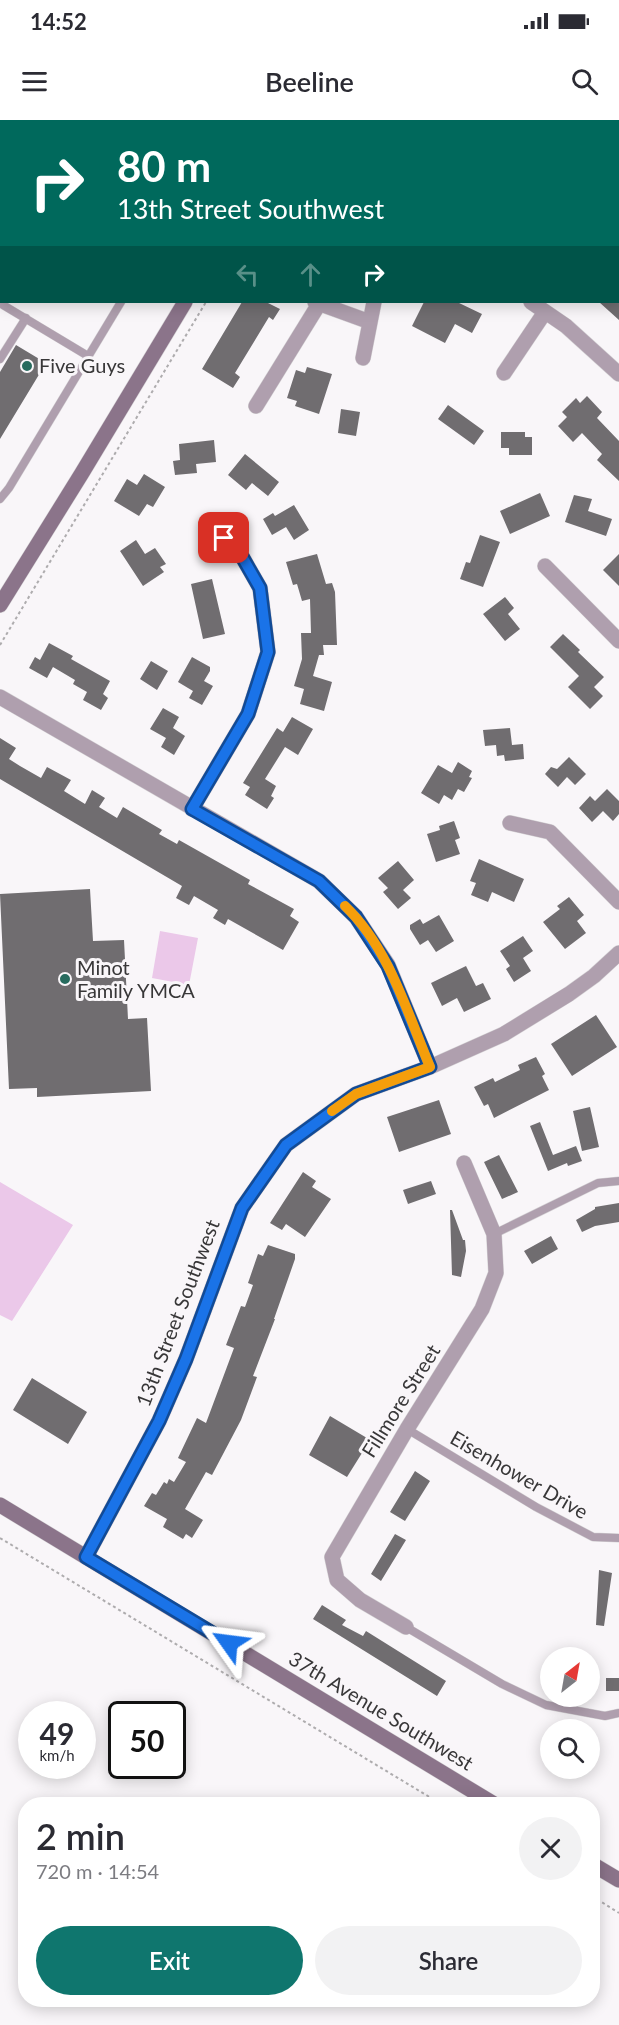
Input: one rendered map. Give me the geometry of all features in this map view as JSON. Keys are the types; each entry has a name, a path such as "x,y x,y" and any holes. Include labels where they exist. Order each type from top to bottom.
{"main road":[{"path":"0,605 184,303"},
{"name":"37th Avenue Southwest","path":"0,1505 482,1797"},
{"path":"600,1869 619,1880"}],"street":[{"path":"256,406 317,303 370,322"},
{"path":"363,358 374,303"},
{"path":"532,303 566,326 619,374"},
{"path":"504,373 545,312"},
{"path":"192,809 248,714 268,652 260,588 236,546 212,529"},
{"path":"544,566 619,641"},
{"path":"0,697 319,881 356,917 388,966 430,1067"},
{"path":"510,824 550,832 619,902"},
{"name":"13th Street Southwest","path":"86,1557 159,1421 186,1359 242,1208 286,1145 356,1094 430,1067 504,1034 570,994 619,953"},
{"name":"Fillmore Street","path":"406,1627 360,1600 337,1580 332,1557 407,1429 482,1309 496,1273 494,1234 464,1163"}],"lane":[{"path":"0,499 9,488 120,303"},
{"path":"3,305 88,356"},
{"path":"0,359 26,318"},
{"path":"0,483 9,488"},
{"path":"494,1234 598,1183 619,1180"},
{"name":"Eisenhower Drive","path":"407,1429 546,1512 593,1536 619,1538"},
{"path":"406,1627 502,1684 546,1705 605,1716 619,1713"}],"path":[{"path":"0,645 205,303"},
{"path":"0,1538 429,1797"},
{"path":"600,1901 619,1912"}],"shaded area":[{"path":"160,931 198,938 189,985 152,978"},
{"path":"0,1182 73,1225 12,1321 0,1315"}],"building":[{"path":"241,303 268,303 280,309 273,320 269,317 235,373 240,377 233,388 202,369"},
{"path":"424,303 459,303 482,314 472,333 455,324 445,343 412,326"},
{"path":"600,303 619,303 619,320"},
{"path":"16,345 46,363 0,439 0,372"},
{"path":"307,367 332,374 319,414 295,406 297,401 287,398 296,370 305,373"},
{"path":"587,396 602,412 597,418 619,441 619,481 597,460 602,454 582,433 573,442 558,426 567,417 562,412 576,398 580,403"},
{"path":"448,405 484,431 474,445 438,419"},
{"path":"341,409 360,412 356,436 338,433"},
{"path":"501,432 525,432 525,437 532,437 532,455 509,455 509,448 501,448"},
{"path":"214,440 216,462 196,464 197,473 175,475 173,461 180,460 179,444"},
{"path":"245,454 279,482 268,496 252,483 246,490 228,475"},
{"path":"144,474 165,487 153,507 147,504 139,516 114,501 127,479 137,485"},
{"path":"540,493 550,516 510,534 500,511"},
{"path":"574,495 592,499 588,511 612,519 606,536 565,522"},
{"path":"294,505 309,530 294,540 286,527 272,535 263,519 273,513 275,516"},
{"path":"480,535 500,542 483,587 460,579 466,562 470,563"},
{"path":"136,540 145,554 155,548 166,564 160,567 164,572 143,586 120,551"},
{"path":"317,554 326,584 332,583 335,592 337,645 323,645 324,655 319,655 313,676 332,682 324,711 300,704 304,689 294,686 302,659 301,633 311,633 310,599 302,601 297,584 293,585 286,562"},
{"path":"619,554 619,586 603,570"},
{"path":"212,579 225,634 203,639 191,584"},
{"path":"505,597 514,608 508,614 520,629 505,641 483,614"},
{"path":"563,634 604,677 594,687 603,696 590,709 568,687 579,676 550,647"},
{"path":"49,643 73,656 71,659 110,681 103,694 108,698 101,710 83,700 87,692 73,684 75,680 53,667 47,678 29,668 35,657 40,660"},
{"path":"192,657 210,667 204,681 213,686 202,705 189,698 193,691 178,682"},
{"path":"151,661 168,671 157,690 140,679"},
{"path":"163,708 179,717 173,728 185,736 174,755 161,747 166,738 150,729"},
{"path":"292,717 313,729 298,755 285,747 265,779 276,786 271,796 274,798 267,809 245,795 250,787 243,783 277,728 283,732"},
{"path":"510,728 512,745 523,744 524,759 505,761 504,755 497,756 496,745 485,746 483,730"},
{"path":"0,738 16,748 9,759 41,778 47,767 71,780 64,791 85,804 92,790 105,798 99,807 117,818 123,807 162,830 159,834 177,844 179,840 250,880 248,884 294,909 290,916 299,922 283,950 228,919 225,925 213,918 218,910 194,896 189,905 176,898 182,886 0,779"},
{"path":"569,757 586,774 575,785 567,777 558,787 545,774 551,767 557,769"},
{"path":"458,762 472,771 469,777 472,778 464,792 458,789 452,800 444,795 439,804 421,793 438,765 452,773"},
{"path":"607,789 619,801 619,814 613,821 603,811 592,822 579,808 590,796 595,801"},
{"path":"454,821 460,838 455,840 460,854 436,862 427,834 440,830 439,826"},
{"path":"479,859 524,879 514,902 492,892 488,902 471,895 476,883 470,881"},
{"path":"398,861 414,880 403,890 411,898 398,909 383,892 388,888 378,878"},
{"name":"Minot Family YMCA","path":"90,889 93,941 124,940 128,1019 147,1018 151,1091 37,1097 37,1088 9,1089 0,894"},
{"path":"569,897 584,915 577,921 586,933 565,949 543,922 560,909 557,906"},
{"path":"439,915 454,941 436,952 428,940 420,945 410,925 420,919 423,924"},
{"path":"523,936 533,951 523,958 531,971 514,982 506,969 510,966 500,951"},
{"path":"466,966 476,986 483,983 491,999 464,1012 457,998 442,1006 431,983"},
{"path":"596,1015 617,1047 572,1076 551,1044"},
{"path":"536,1057 545,1074 542,1076 549,1090 494,1118 488,1104 484,1106 474,1087 493,1078 495,1082 520,1070 518,1065"},
{"path":"439,1100 451,1134 399,1152 387,1117"},
{"path":"590,1107 599,1147 582,1151 573,1111"},
{"path":"540,1122 553,1155 576,1146 582,1161 568,1166 567,1163 548,1171 530,1126"},
{"path":"499,1155 518,1192 502,1199 484,1162"},
{"path":"303,1172 316,1181 312,1187 331,1199 305,1237 286,1224 282,1230 270,1223"},
{"path":"431,1181 436,1194 408,1204 403,1190"},
{"path":"619,1203 619,1222 595,1226 582,1232 576,1220 595,1207"},
{"path":"450,1210 465,1240 466,1251 461,1277 452,1275"},
{"path":"551,1236 558,1249 532,1264 524,1251"},
{"path":"268,1245 295,1254 295,1259 253,1376 257,1377 241,1420 212,1475 206,1472 185,1509 203,1520 192,1538 186,1534 183,1539 163,1527 167,1519 144,1506 152,1493 156,1495 164,1482 167,1484 169,1479 174,1482 186,1462 178,1458 197,1418 206,1423 234,1348 226,1345 241,1306 245,1307 253,1285 248,1283 258,1254 263,1256"},
{"path":"32,1378 87,1412 68,1444 13,1410"},
{"path":"330,1416 372,1441 347,1477 309,1455"},
{"path":"415,1471 430,1481 405,1521 390,1512"},
{"path":"395,1534 406,1540 381,1581 371,1574"},
{"path":"599,1570 612,1573 604,1626 596,1625"},
{"path":"322,1605 346,1620 342,1625 363,1636 366,1631 446,1681 437,1696 313,1619"},
{"path":"606,1678 619,1678 619,1691 606,1691"}],"slow traffic":[{"path":"332,1111 356,1094 430,1067 388,966 356,917 345,906"}],"place":[{"name":"Five Guys","path":"27,366"},
{"name":"Minot Family YMCA","path":"65,979"}],"route":[{"path":"224,538 236,546 260,588 268,652 248,714 192,809 319,881 356,917 388,966 430,1067 356,1094 286,1145 242,1208 186,1359 159,1421 86,1557 229,1643"}]}
